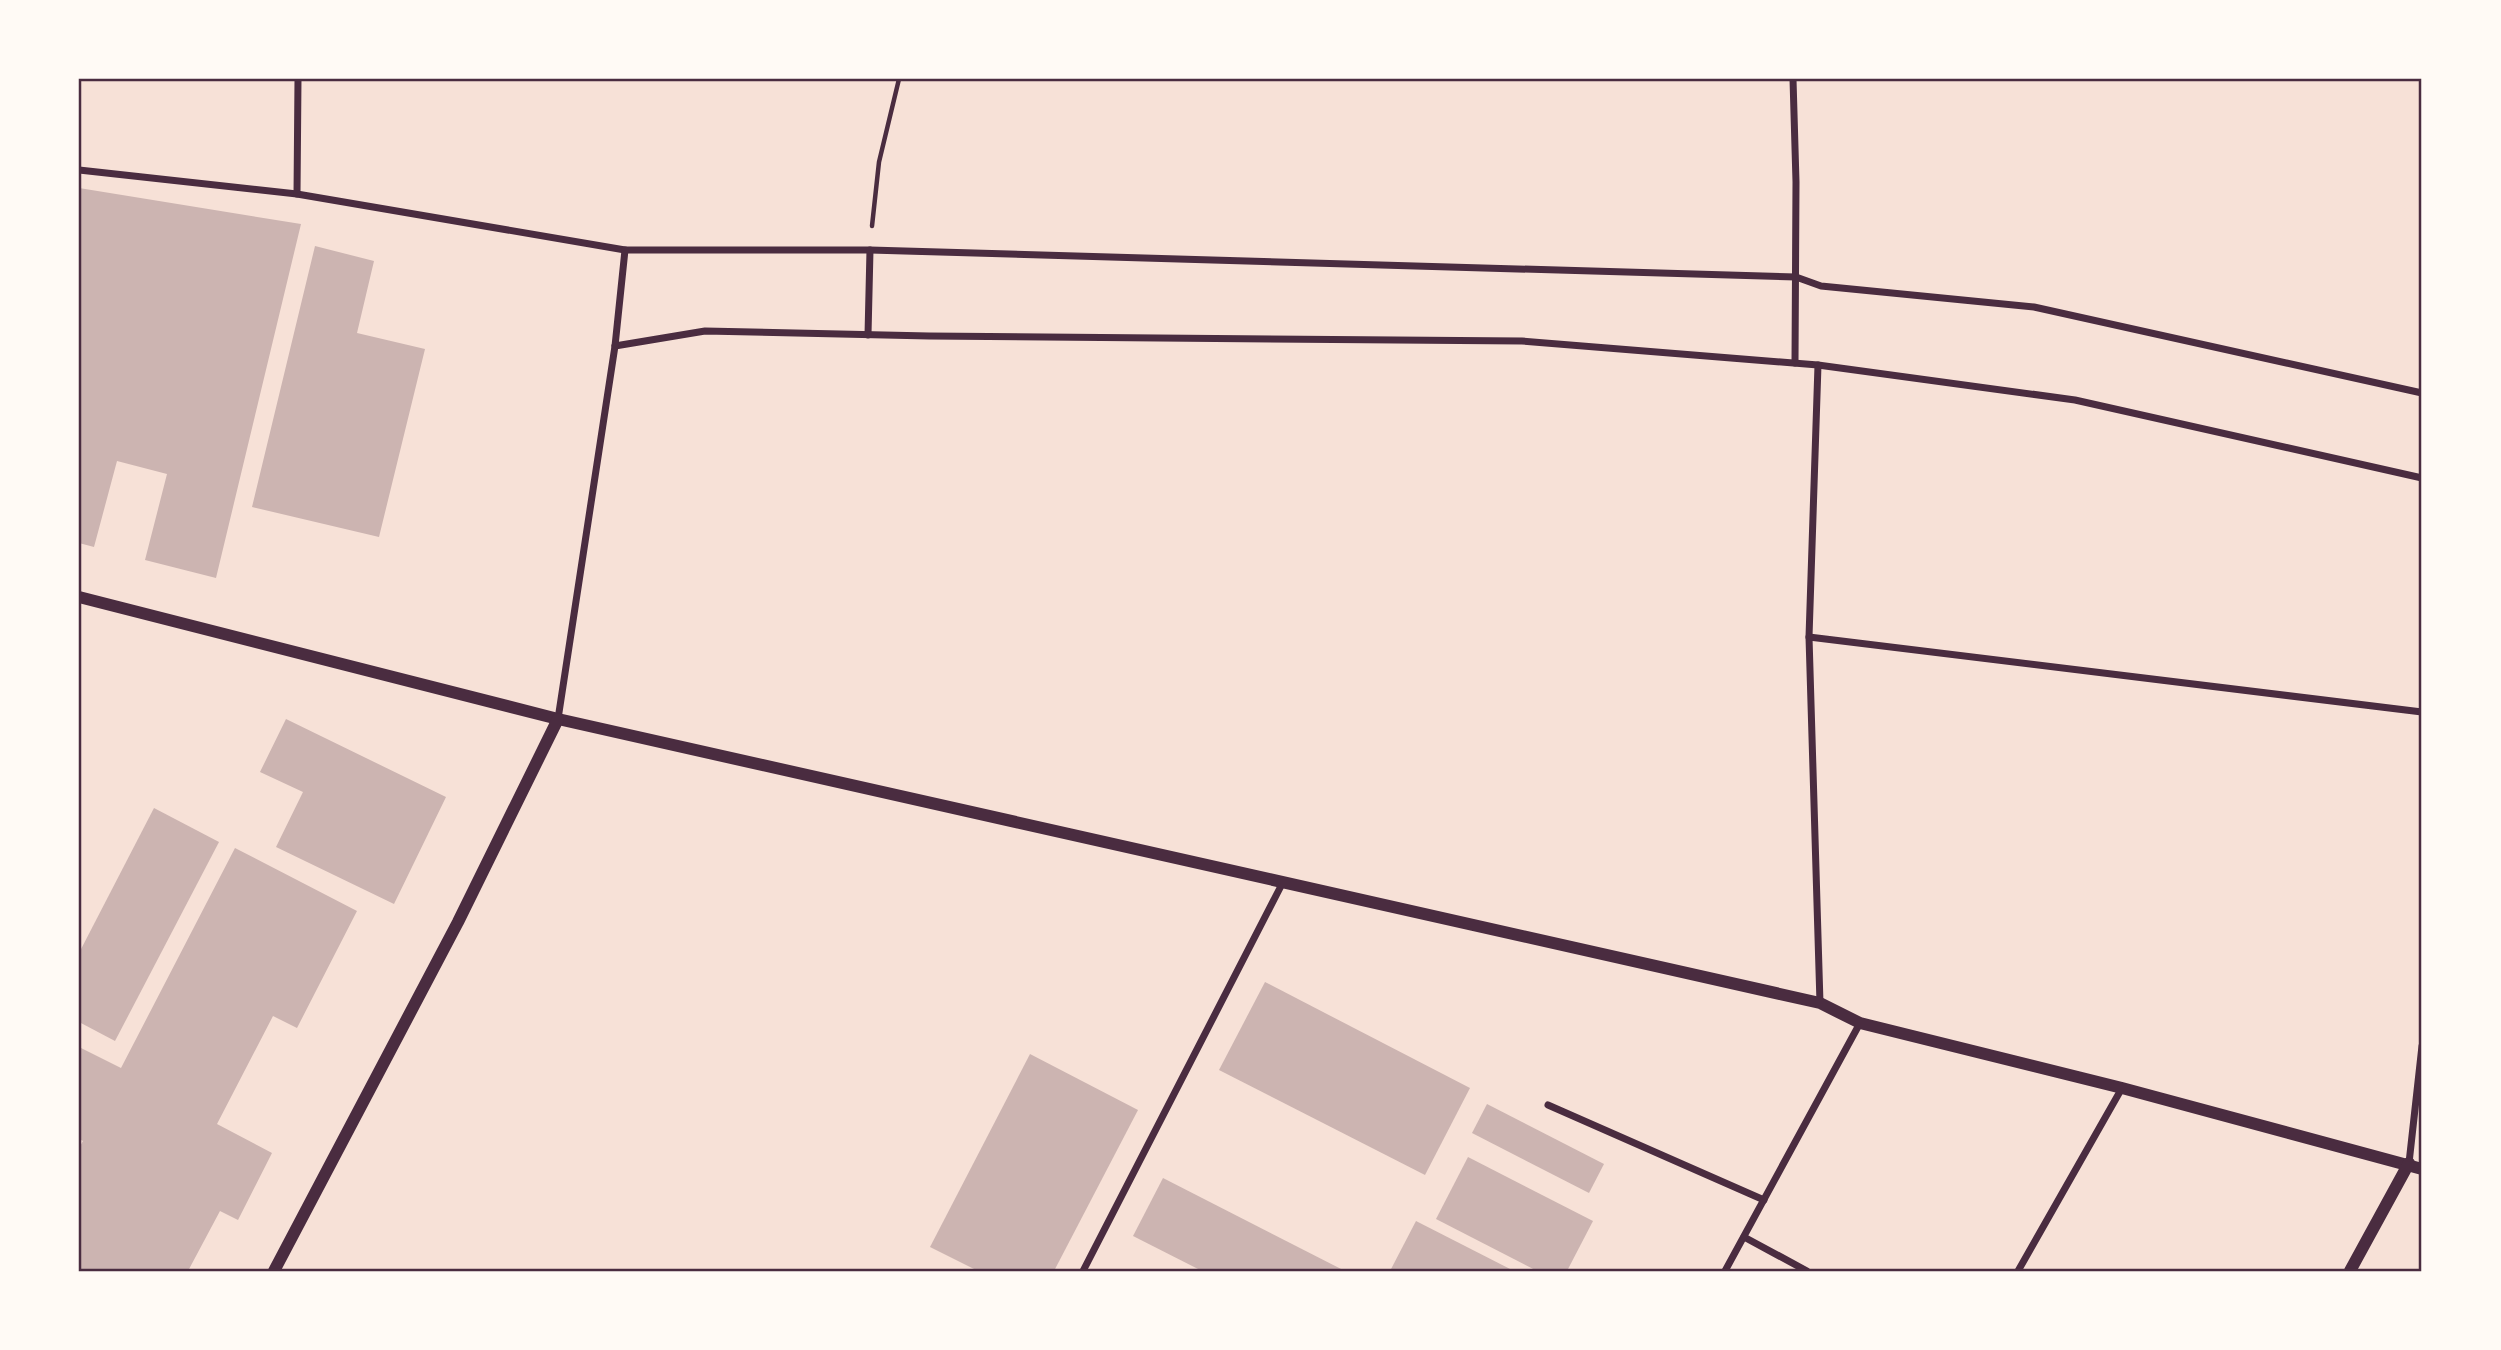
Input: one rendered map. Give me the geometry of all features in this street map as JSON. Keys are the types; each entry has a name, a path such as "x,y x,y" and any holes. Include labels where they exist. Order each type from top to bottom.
{"street":[{"path":"297,194 298,79"},
{"path":"1793,79 1797,277 1795,363"},
{"path":"79,170 297,194 625,250 870,250 1797,277 1821,286 2034,307 2422,393"},
{"path":"274,1271 458,922 558,719 615,346 625,250"},
{"path":"868,335 870,250"},
{"path":"615,346 705,331 1522,341 1795,363 2074,400 2422,478"},
{"path":"1818,366 1809,637 1820,1003"},
{"path":"79,597 558,719 1820,1003 1860,1023 2122,1088 2409,1163 2422,1169"},
{"path":"1809,637 2422,712"},
{"path":"1083,1271 1282,884"},
{"path":"1725,1271 1860,1023"},
{"path":"2350,1271 2409,1163 2422,1046"},
{"path":"2018,1271 2122,1088"},
{"path":"1548,1105 1764,1200"},
{"path":"1744,1237 1807,1271"}],"path":[{"path":"870,250 878,162 899,79"}],"building":[{"path":"79,188 301,224 216,578 145,560 167,474 117,461 94,547 79,543"},
{"path":"315,246 374,261 357,333 425,349 379,537 252,507"},
{"path":"286,719 446,797 394,904 276,847 303,792 260,772"},
{"path":"154,808 219,842 115,1041 79,1022 79,953"},
{"path":"235,848 357,911 297,1028 273,1016 217,1124 272,1153 238,1220 220,1211 188,1271 79,1271 79,1148 83,1141 79,1139 79,1047 121,1068"},
{"path":"1265,982 1470,1088 1425,1175 1219,1070"},
{"path":"1030,1054 1138,1110 1054,1271 978,1271 930,1247"},
{"path":"1487,1104 1604,1164 1589,1193 1472,1133"},
{"path":"1468,1157 1593,1221 1567,1271 1537,1271 1436,1219"},
{"path":"1163,1178 1345,1271 1202,1271 1133,1236"},
{"path":"1416,1221 1514,1271 1390,1271"}]}
